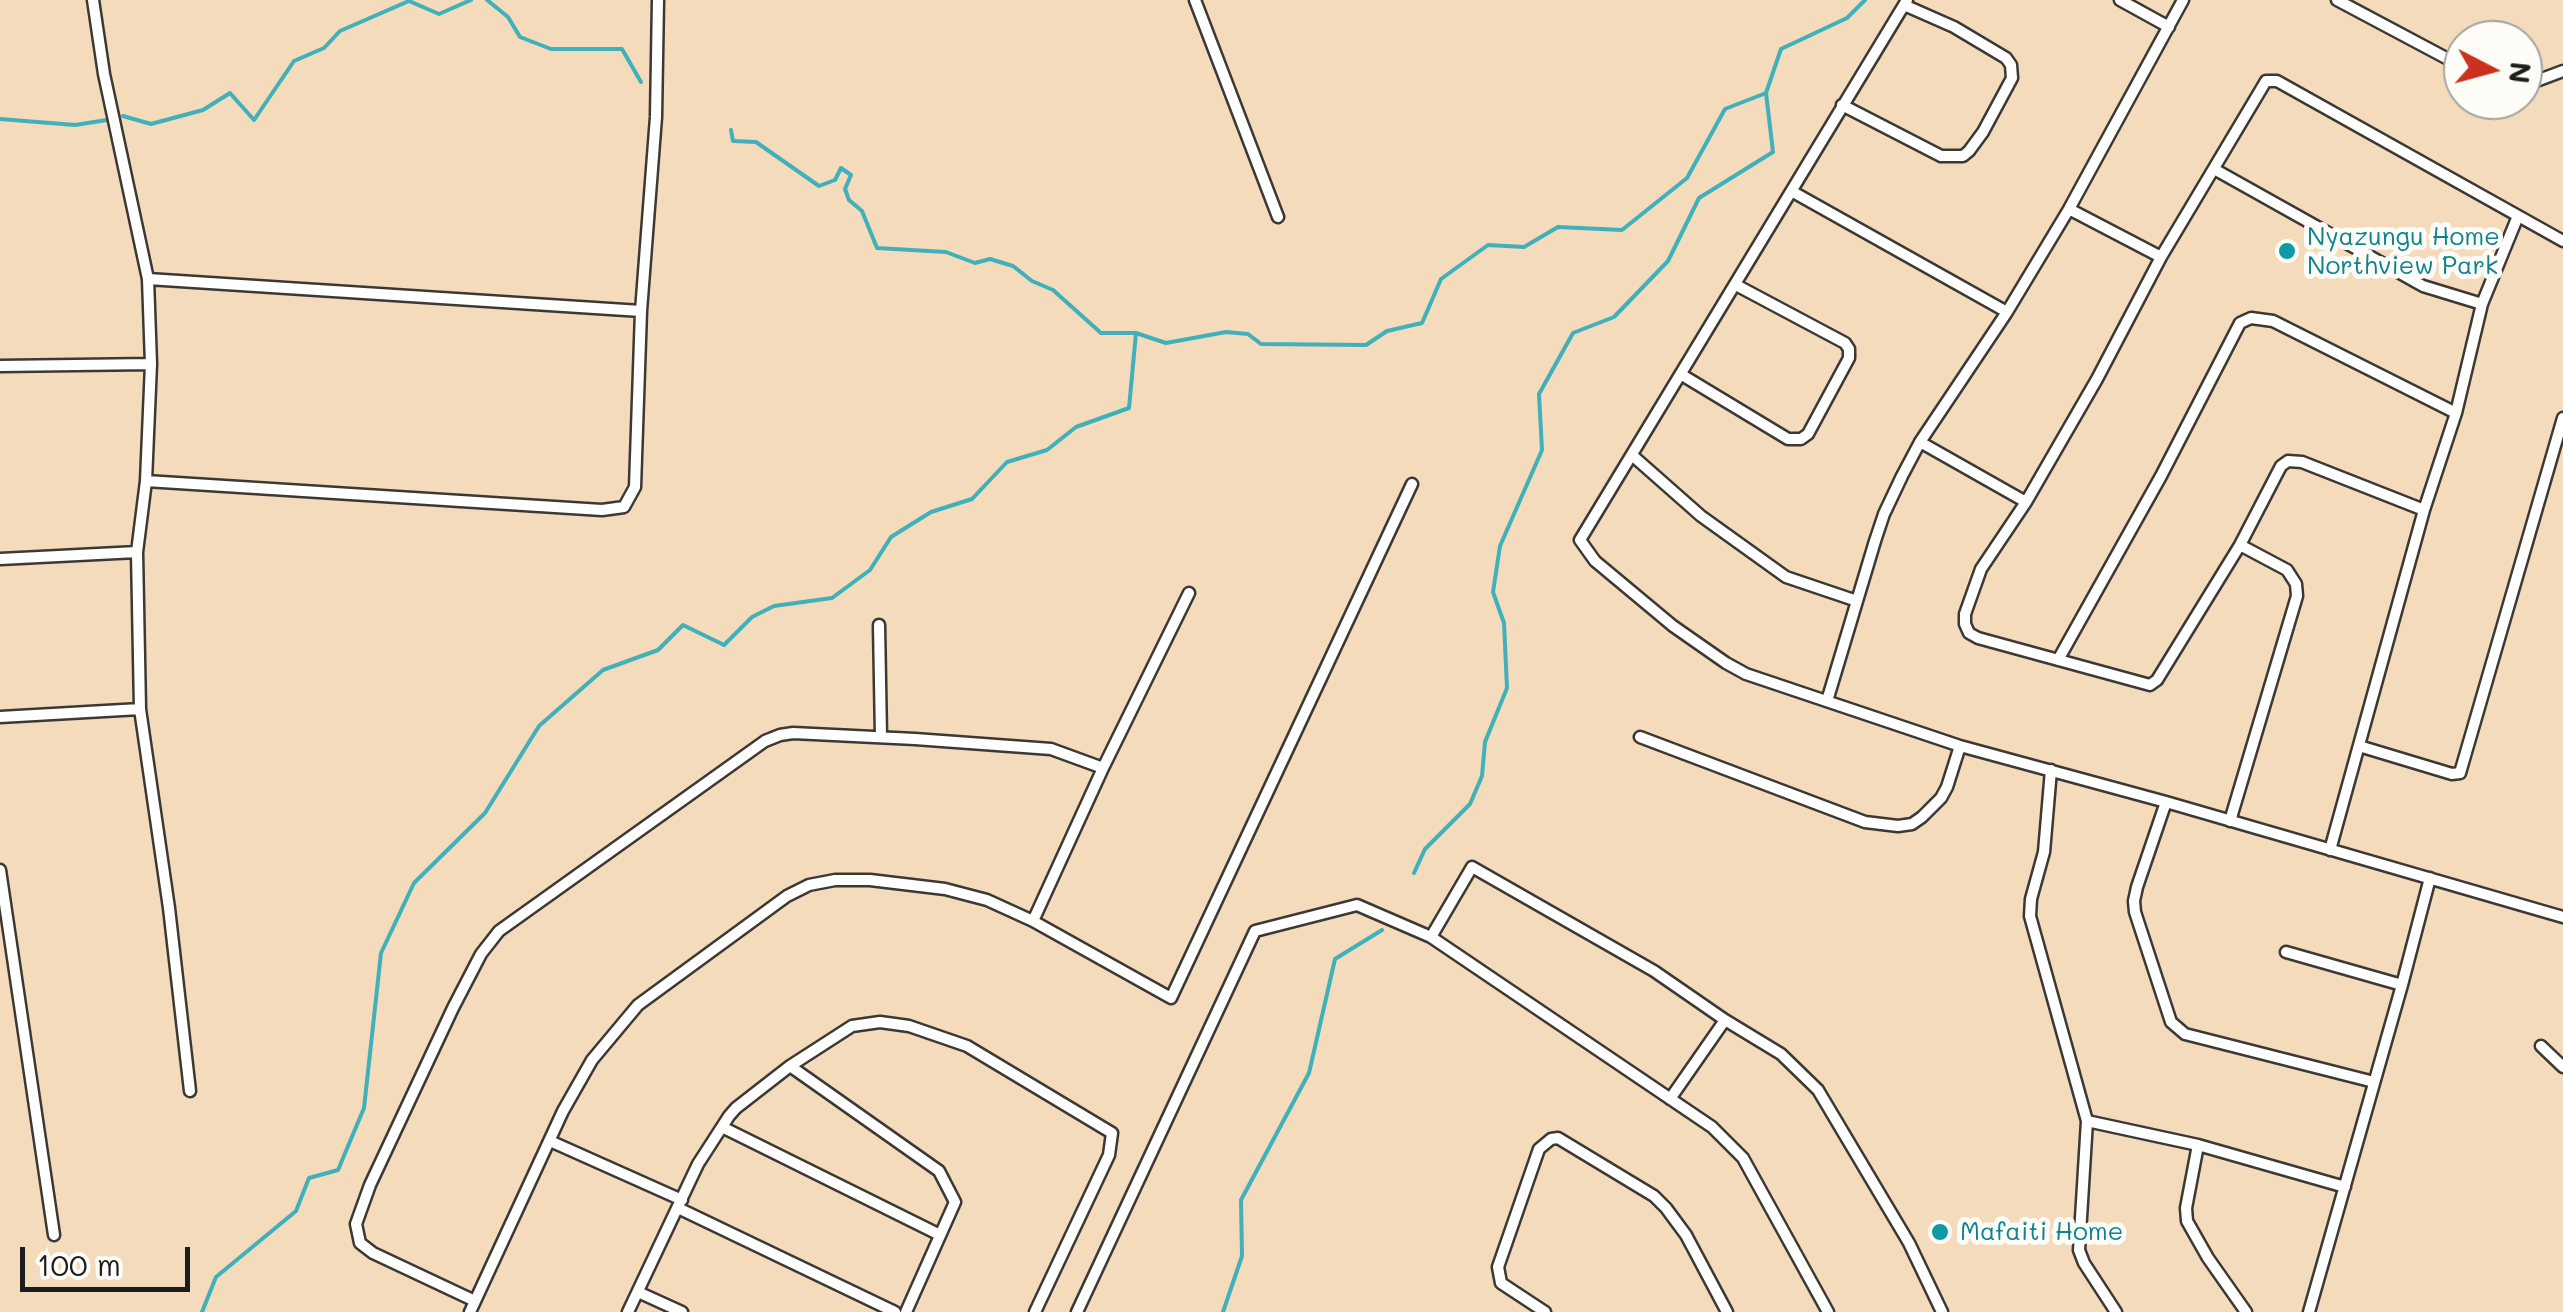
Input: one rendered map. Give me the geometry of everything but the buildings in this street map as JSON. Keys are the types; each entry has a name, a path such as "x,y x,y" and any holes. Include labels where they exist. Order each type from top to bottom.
{"street":[{"path":"93,0 104,74 148,279 151,364 146,481 137,552 140,709 190,1091"},
{"path":"146,481 602,510 624,507 635,488 641,311 656,116 658,0"},
{"path":"1195,0 1278,217"},
{"path":"2120,0 2169,26"},
{"path":"1827,701 1884,514 1920,442 2007,312 2069,209 2183,0"},
{"path":"2337,0 2443,56"},
{"path":"1842,105 1941,156 1963,156 1983,132 2012,78 2011,65 2006,58 1906,2 1842,105 1633,456 1580,540 1595,561 1673,626 1746,674 1960,746 2563,917"},
{"path":"2424,510 2302,462 2288,461 2281,466 2240,545 2154,684 2144,685 1978,638 1964,624 1981,569 2026,502 2098,379 2161,257 2261,86 2271,80 2563,241"},
{"path":"2214,169 2423,286 2482,304"},
{"path":"1792,192 2007,312"},
{"path":"2069,209 2161,257"},
{"path":"2330,850 2424,510 2456,413 2482,304 2518,216"},
{"path":"148,279 641,311"},
{"path":"1682,374 1788,439 1802,439 1808,434 1849,358 1848,349 1845,343 1736,285"},
{"path":"2058,660 2240,323 2250,318 2273,321 2456,413"},
{"path":"0,366 151,364"},
{"path":"2359,746 2452,774 2460,773 2563,418"},
{"path":"1920,442 2026,502"},
{"path":"1633,456 1701,516 1786,577 1857,601"},
{"path":"1103,768 1051,750 793,733 765,740 499,931 481,954 453,1008 370,1185 356,1229 362,1245 473,1306 563,1111 592,1060 638,1005 788,896 809,885 870,880 987,900 1033,921 1171,998 1412,484"},
{"path":"2230,822 2296,596 2296,584 2286,570 2240,545"},
{"path":"0,560 137,552"},
{"path":"1033,921 1189,593"},
{"path":"879,625 881,737"},
{"path":"0,717 140,709"},
{"path":"1640,737 1865,822 1898,826 1922,818 1941,798 1960,746"},
{"path":"2051,770 2044,852 2030,916 2087,1121 2078,1250 2116,1312"},
{"path":"2166,802 2134,901 2172,1022 2185,1034 2374,1082"},
{"path":"1431,936 1472,867 1654,971 1781,1054 1818,1090 1909,1243 1942,1312"},
{"path":"0,874 54,1235"},
{"path":"2309,1312 2430,878"},
{"path":"1077,1312 1256,930 1358,904 1431,936 1712,1127 1744,1158 1828,1312"},
{"path":"2286,952 2402,985"},
{"path":"1670,1099 1725,1020"},
{"path":"628,1312 698,1164 736,1108 790,1066 852,1026 880,1022 909,1026 967,1046 1112,1134 1109,1154 1035,1312"},
{"path":"2541,1046 2563,1066"},
{"path":"790,1066 939,1171 955,1202 906,1312"},
{"path":"2087,1121 2198,1145 2345,1187"},
{"path":"722,1127 940,1235"},
{"path":"1544,1312 1501,1282 1498,1267 1539,1149 1555,1138 1654,1196 1666,1208 1686,1235 1727,1312"},
{"path":"550,1141 895,1312"},
{"path":"2198,1145 2187,1221 2246,1312"},
{"path":"638,1292 682,1312"}],"waterway":[{"path":"123,116 151,124 203,110 230,93 254,120 294,61 324,48 340,31 409,1 439,14 471,0"},
{"path":"487,0 508,17 520,37 551,49 622,49 641,82"},
{"path":"731,130 733,141 756,142 819,186 835,180 841,168 851,175 845,189 849,200 862,211 877,248 946,252 975,263 990,259 1013,266 1032,281 1053,290 1101,333 1136,333 1166,343 1226,332 1248,334 1261,344 1366,345 1387,331 1422,323 1441,279 1488,245 1524,247 1558,227 1622,230 1687,178 1725,109 1766,93 1781,49 1847,18 1865,0"},
{"path":"1414,873 1425,849 1470,804 1482,776 1485,742 1507,688 1504,623 1493,592 1500,546 1542,450 1539,394 1573,333 1614,317 1668,261 1699,198 1773,152 1766,93"},
{"path":"0,119 75,125 107,120"},
{"path":"202,1312 216,1277 296,1211 309,1178 338,1170 364,1108 381,953 414,883 485,813 539,726 603,670 658,650 683,625 724,645 752,617 774,606 832,598 870,570 891,537 931,512 972,499 1007,462 1047,450 1076,427 1129,408 1136,333"},
{"path":"1223,1312 1242,1256 1241,1200 1309,1073 1335,959 1382,930"}],"place":[{"name":"Nyazungu Home Northview Park","path":"2287,251"},
{"name":"Mafaiti Home","path":"1940,1232"}]}
